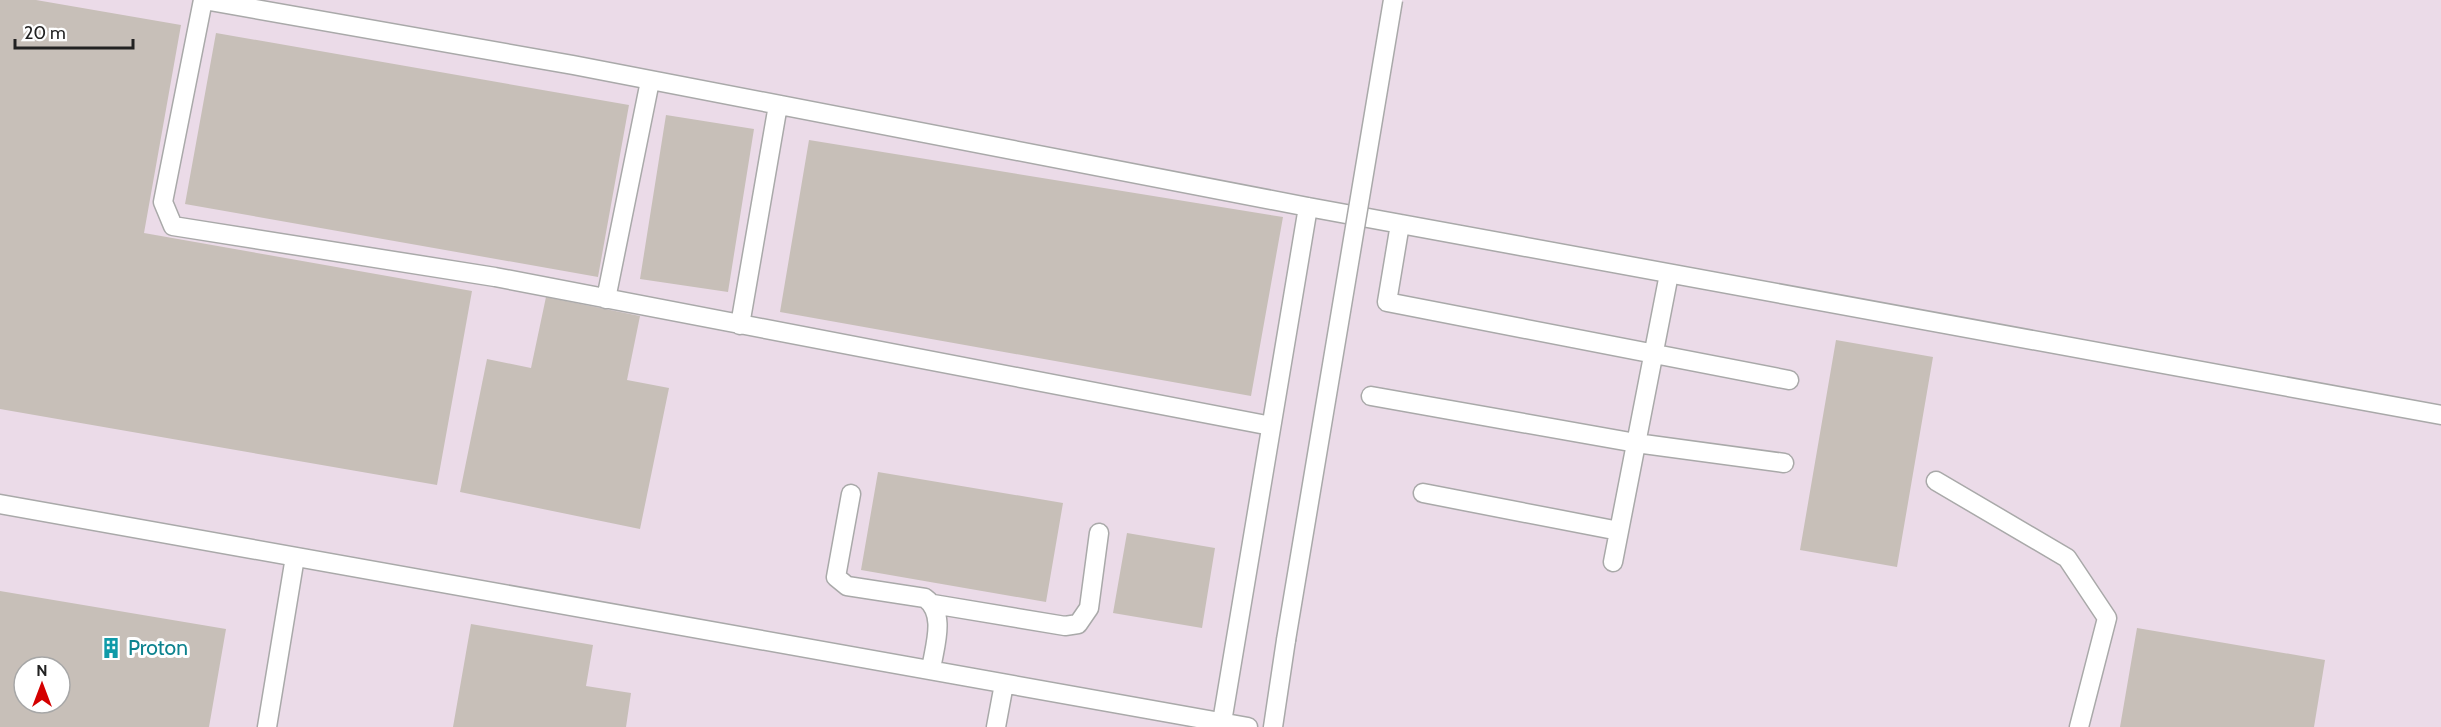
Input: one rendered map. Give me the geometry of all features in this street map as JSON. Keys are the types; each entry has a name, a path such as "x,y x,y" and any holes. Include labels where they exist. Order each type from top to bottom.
{"lane":[{"path":"1271,426 495,277 173,226 163,202 204,0 650,81 1669,274 2441,415"},
{"path":"1273,727 1393,0"},
{"path":"606,299 650,81"},
{"path":"740,325 778,105"},
{"path":"1222,722 1308,207"},
{"path":"1400,224 1387,302 1789,380"},
{"path":"1613,561 1669,274"},
{"path":"1371,396 1636,443 1784,463"},
{"path":"1936,481 2067,558 2108,618 2079,727"},
{"path":"1423,493 1619,531"},
{"path":"851,494 836,577 848,586 925,598 933,603 1065,626 1078,624 1089,608 1099,533"},
{"path":"0,504 1248,727"},
{"path":"267,727 295,557"},
{"path":"931,670 939,616 933,603"},
{"path":"996,727 1004,684"}],"shaded area":[{"path":"0,0 2441,0 2441,727 0,727"}],"building":[{"path":"0,0 36,0 181,25 144,233 472,291 437,485 0,409"},
{"path":"216,33 629,105 598,277 185,204"},
{"path":"666,115 754,129 728,292 640,279"},
{"path":"809,140 1283,217 1251,396 780,312"},
{"path":"546,297 640,316 627,380 669,388 640,529 460,492 487,359 531,368"},
{"path":"1836,340 1933,357 1897,567 1800,550"},
{"path":"878,472 1063,503 1046,602 861,570"},
{"path":"1127,533 1215,548 1202,628 1113,613"},
{"name":"Proton","path":"0,591 226,629 209,727 0,727"},
{"path":"471,624 593,645 586,686 631,693 626,727 453,727"},
{"path":"2137,628 2325,660 2314,727 2120,727"}],"place":[{"name":"Proton","path":"111,648"}]}
